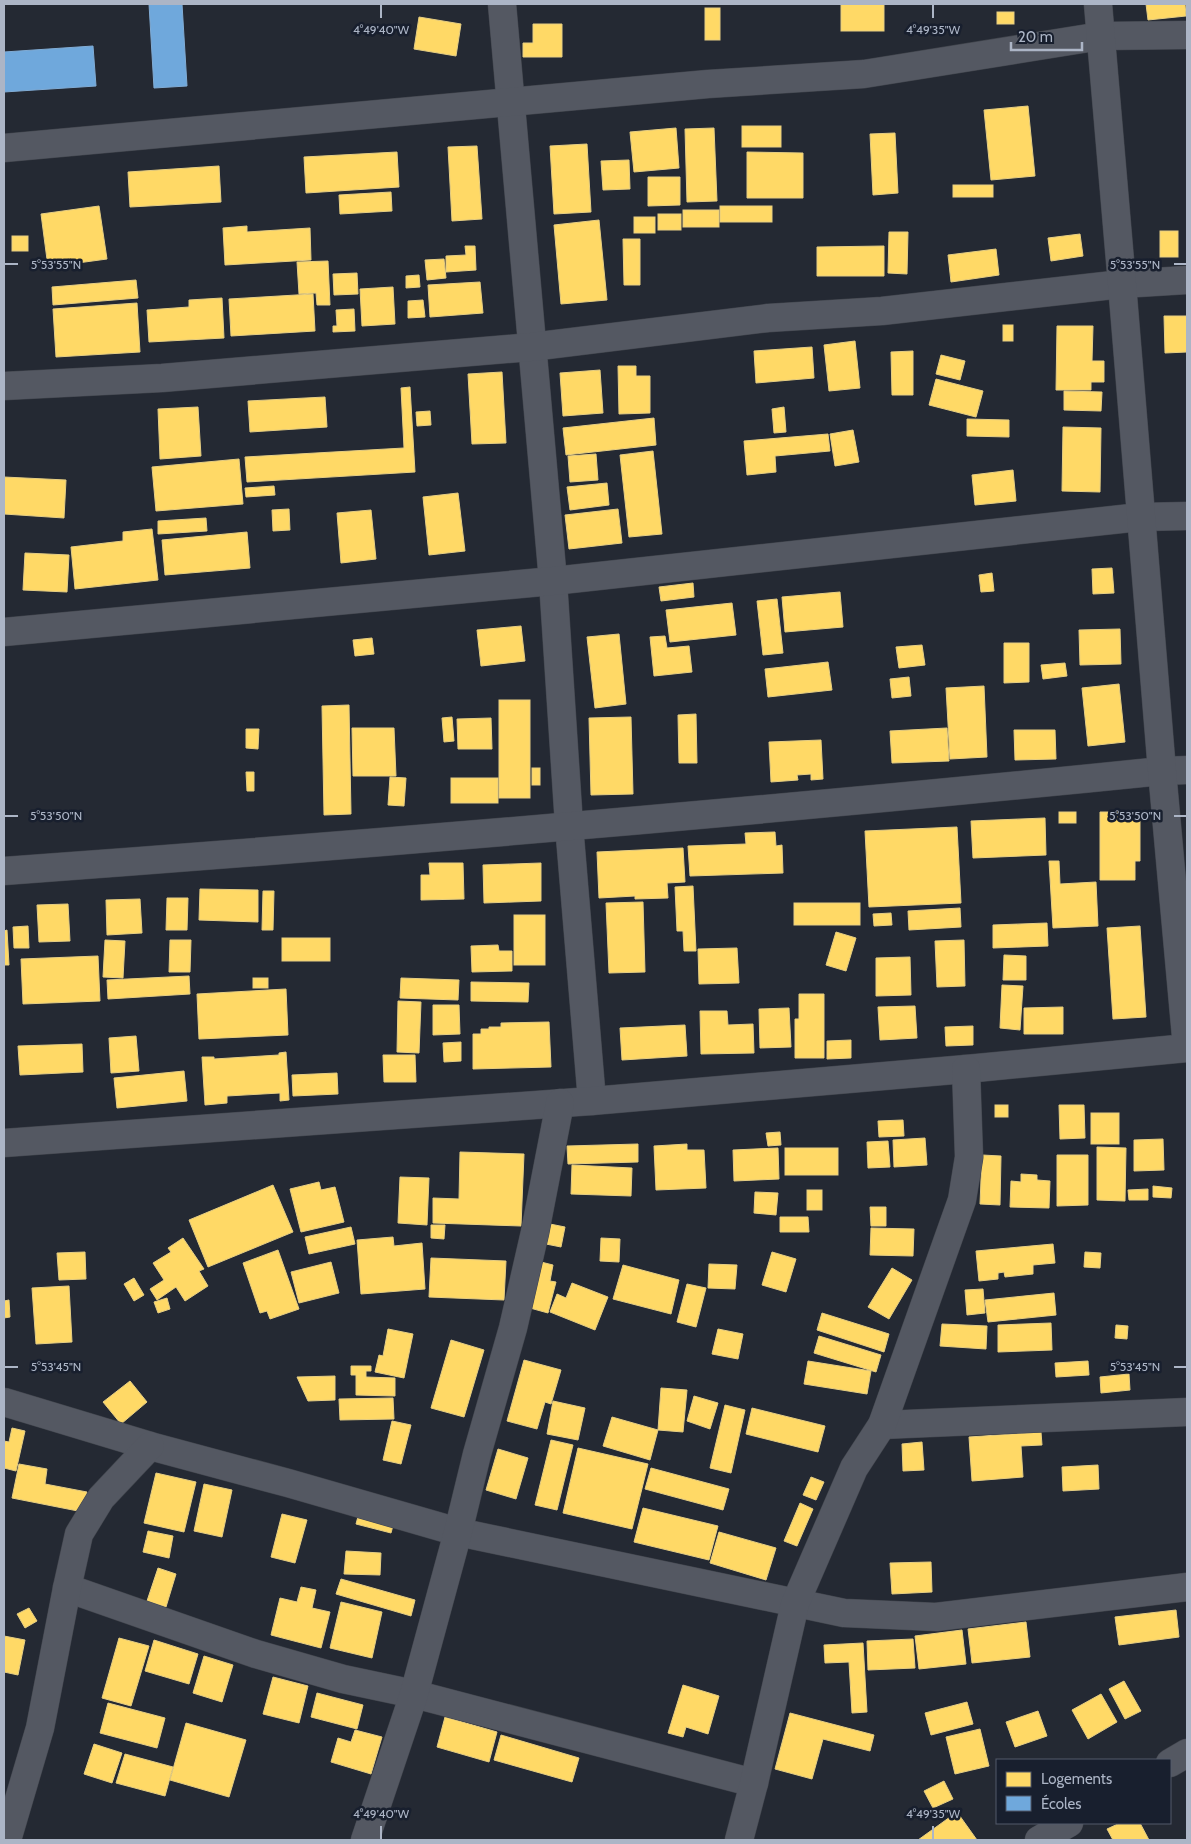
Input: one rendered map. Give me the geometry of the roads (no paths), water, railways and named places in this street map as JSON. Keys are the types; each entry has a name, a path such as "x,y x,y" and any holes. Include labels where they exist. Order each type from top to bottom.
{"street":[{"path":"502,4 553,581 569,825 592,1101"},
{"path":"4,1143 592,1101 1187,1048 1175,770 1140,517 1098,4"},
{"path":"4,148 708,84 864,74 1101,36 1187,34"},
{"path":"4,386 162,378 531,347 768,318 882,310 1122,284 1187,280"},
{"path":"4,632 553,581 1140,517 1187,516"},
{"path":"4,871 257,853 926,795 1175,770"},
{"path":"739,1840 795,1604 854,1468 882,1425 962,1200 969,1157 966,1069"},
{"path":"365,1840 414,1694 513,1328 536,1232 560,1103"},
{"path":"4,1402 150,1446 288,1482 458,1532 844,1613 936,1617 1187,1587"},
{"path":"882,1425 1187,1412"},
{"path":"7,1840 40,1728 66,1588 79,1534 101,1498 150,1446"},
{"path":"66,1588 256,1654 343,1679 414,1694 754,1783"},
{"path":"1171,1762 1187,1753"},
{"path":"1039,1840 1067,1824"}]}
